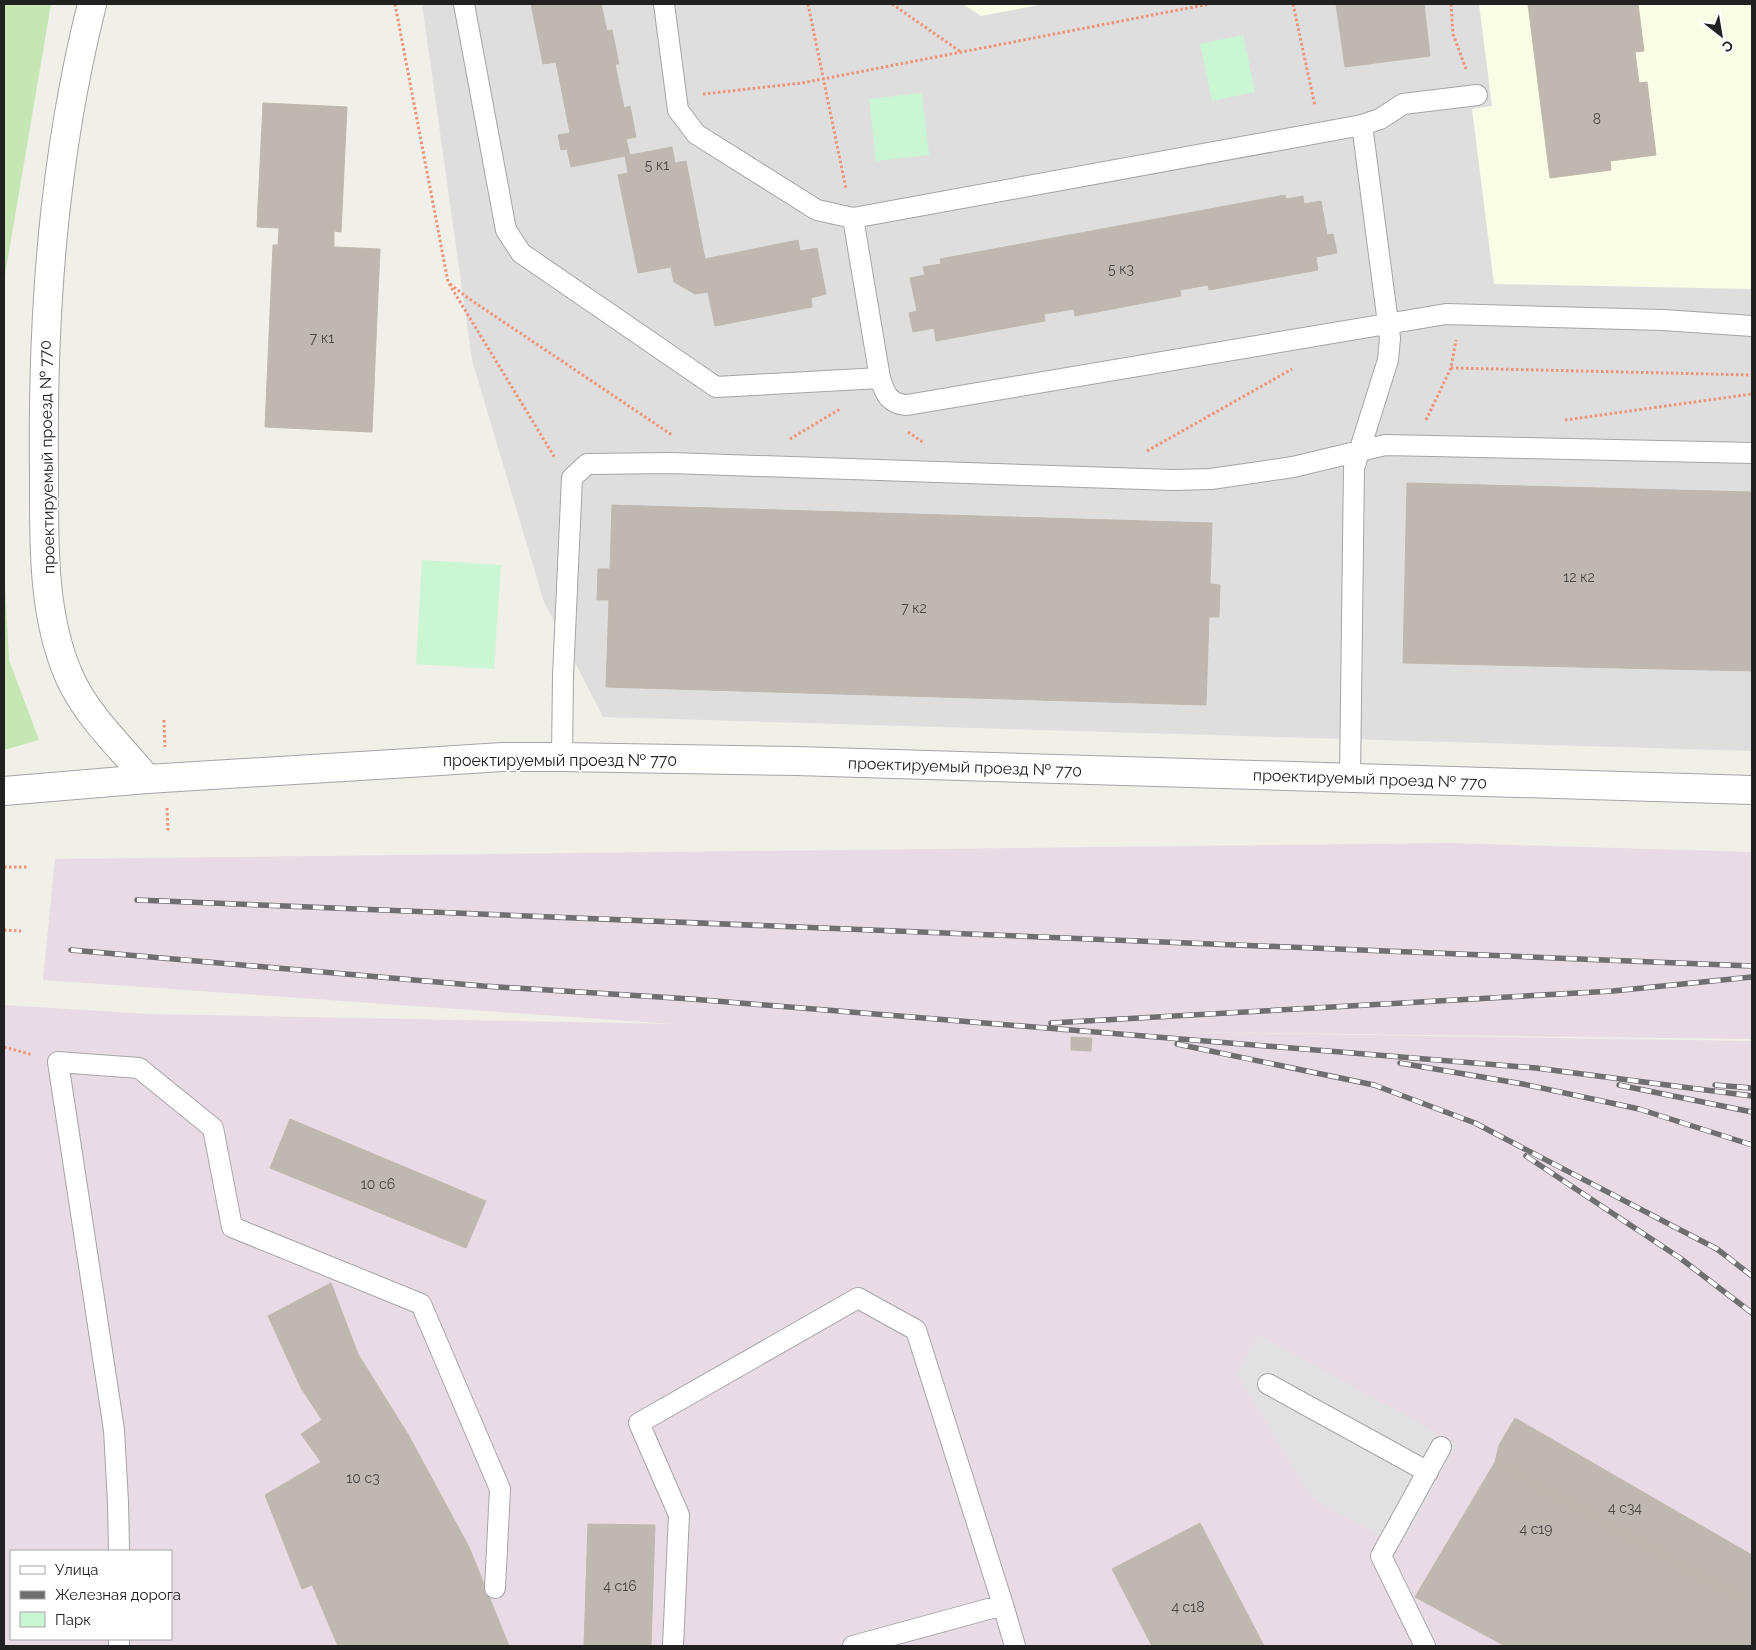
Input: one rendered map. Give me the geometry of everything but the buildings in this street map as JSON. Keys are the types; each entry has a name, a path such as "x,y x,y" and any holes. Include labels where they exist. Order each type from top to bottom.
{"street":[{"name":"проектируемый проезд № 770","path":"92,4 75,70 60,158 50,261 44,351 44,549 52,622 69,676 95,717 147,779 502,757 562,757 806,762 1752,790"},
{"path":"4,791 147,779"}],"lane":[{"path":"464,4 506,230 521,252 716,387 880,378"},
{"path":"664,4 678,110 696,134 817,210 853,218 1362,125 1380,119 1403,104 1477,95"},
{"path":"1350,778 1354,468 1358,450 1388,360 1388,324 1362,125"},
{"path":"853,218 880,378 885,394 896,404 907,406 1446,314 1663,320 1752,326"},
{"path":"562,757 563,676 572,478 587,464 670,463 1173,480 1211,478 1293,467 1385,444 1752,453"},
{"path":"119,1550 114,1430 58,1062 139,1068 213,1128 232,1227 421,1304 500,1489 494,1588"},
{"path":"673,1646 679,1515 639,1423 858,1298 916,1330 1016,1646"},
{"path":"1268,1384 1428,1472"},
{"path":"1425,1646 1380,1556 1441,1447"},
{"path":"853,1646 1002,1605"}],"path":[{"path":"395,4 448,282 551,454 572,478"},
{"path":"808,4 822,79 853,218"},
{"path":"892,4 962,52"},
{"path":"677,97 822,79 1209,4"},
{"path":"1293,4 1321,133"},
{"path":"1451,4 1453,34 1477,95"},
{"path":"448,282 468,298 673,435"},
{"path":"1414,445 1451,368 1460,315"},
{"path":"1144,453 1291,369 1321,336"},
{"path":"1451,368 1752,375"},
{"path":"1557,421 1752,394"},
{"path":"787,441 844,407"},
{"path":"908,432 964,473"},
{"path":"4,867 28,868"},
{"path":"4,930 21,931"}],"shaded area":[{"path":"422,4 1752,4 1752,751 603,717 544,602 472,360"},
{"path":"963,4 1044,4 981,16"},
{"path":"1479,4 1752,4 1752,289 1494,284 1472,109 1492,106"},
{"path":"1449,843 1752,852 1752,1039 1117,1031 1752,1041 1752,1646 4,1646 4,1005 150,1014 672,1024 43,980 55,859"},
{"path":"1259,1335 1457,1444 1400,1547 1312,1498 1237,1374"}],"green space":[{"path":"4,4 51,4 4,281"},
{"path":"1243,35 1255,92 1212,101 1200,44"},
{"path":"922,93 929,155 876,161 869,99"},
{"path":"422,560 501,565 494,669 416,664"},
{"path":"4,567 9,660 39,740 4,750"}],"railway":[{"path":"137,900 1752,966"},
{"path":"71,950 483,986 691,999 1536,1068 1752,1096"},
{"path":"1051,1023 1613,991 1752,977"},
{"path":"1177,1044 1374,1085 1475,1123 1717,1249 1752,1276"},
{"path":"1400,1063 1523,1084 1639,1109 1752,1145"},
{"path":"1619,1085 1752,1112"},
{"path":"1715,1085 1752,1088"},
{"path":"1526,1156 1680,1258 1752,1313"}]}
